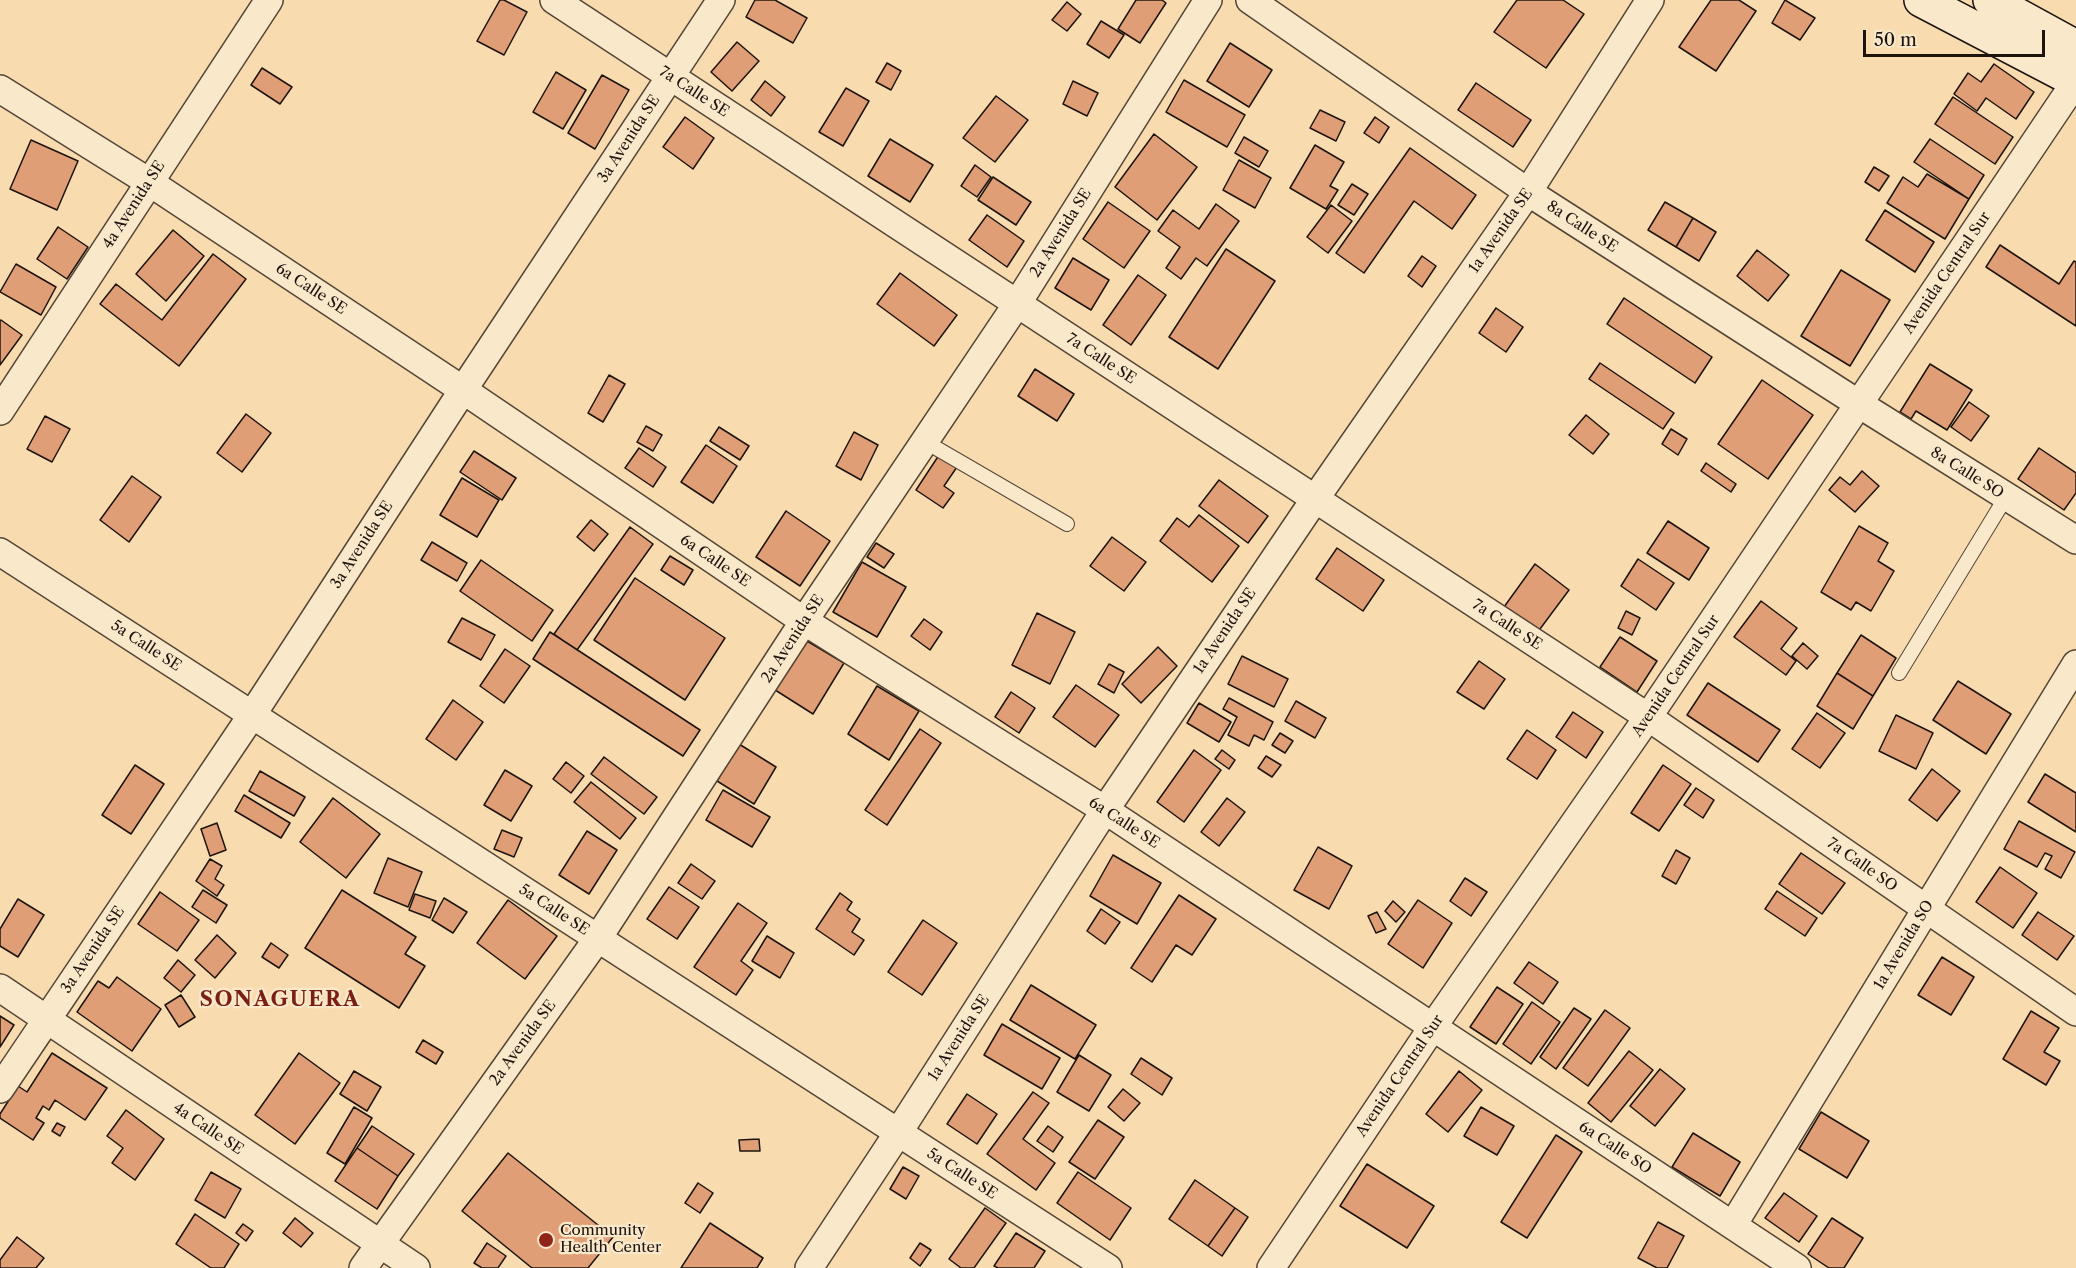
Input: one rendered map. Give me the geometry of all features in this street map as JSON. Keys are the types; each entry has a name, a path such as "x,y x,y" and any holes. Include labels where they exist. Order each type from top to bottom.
{"main road":[{"path":"1921,0 2076,81"},
{"path":"1990,0 2076,46"}],"street":[{"name":"4a Avenida SE","path":"0,411 269,0"},
{"name":"7a Calle SE","path":"554,0 1648,717"},
{"name":"3a Avenida SE","path":"0,1089 252,714 721,0"},
{"name":"2a Avenida SE","path":"363,1268 598,938 804,621 1017,304 1208,0"},
{"name":"8a Calle SE","path":"1250,0 1528,192 1858,404"},
{"name":"1a Avenida SE","path":"809,1268 1105,810 1315,499 1528,192 1650,0"},
{"name":"Avenida Central Sur","path":"1271,1268 1432,1028 1648,717 2076,81"},
{"name":"6a Calle SE","path":"0,89 148,182 463,390 804,621 1105,810 1432,1028"},
{"name":"8a Calle SO","path":"1858,404 2076,540"},
{"name":"5a Calle SE","path":"0,552 1108,1268"},
{"name":"1a Avenida SO","path":"1733,1226 2076,664"},
{"name":"7a Calle SO","path":"1648,717 2076,1012"},
{"name":"4a Calle SE","path":"0,988 416,1268"},
{"name":"6a Calle SO","path":"1432,1028 1797,1268"}],"lane":[{"path":"924,441 1067,524"},
{"path":"1899,673 2006,497"}],"building":[{"path":"500,0 527,12 504,55 477,41"},
{"path":"755,0 775,0 807,18 793,43 746,17"},
{"path":"1136,0 1162,0 1166,3 1140,43 1118,29"},
{"path":"1517,0 1563,0 1584,14 1546,68 1494,32"},
{"path":"1711,0 1739,0 1756,11 1716,71 1679,47"},
{"path":"1785,0 1815,18 1800,40 1772,23"},
{"path":"1067,2 1081,14 1067,31 1052,20"},
{"path":"1101,21 1124,35 1109,58 1087,44"},
{"path":"737,42 759,61 732,91 711,72"},
{"path":"1230,43 1272,70 1249,107 1207,81"},
{"path":"887,63 901,71 891,90 876,82"},
{"path":"1994,64 2034,92 2016,119 1986,98 1977,111 1954,94 1968,73 1981,82"},
{"path":"262,68 292,87 280,104 251,85"},
{"path":"556,72 586,90 563,129 533,112"},
{"path":"602,75 629,90 595,149 568,133"},
{"path":"1184,80 1245,115 1227,147 1166,112"},
{"path":"765,81 785,97 771,116 751,100"},
{"path":"1073,81 1098,93 1087,116 1063,104"},
{"path":"1476,83 1531,120 1513,147 1458,110"},
{"path":"846,88 869,101 843,146 819,132"},
{"path":"996,96 1028,120 995,162 963,138"},
{"path":"1953,97 2013,137 1995,164 1935,124"},
{"path":"1320,110 1345,122 1336,141 1310,128"},
{"path":"685,117 714,138 693,169 663,147"},
{"path":"1375,117 1389,127 1379,143 1364,133"},
{"path":"1154,134 1197,167 1157,220 1115,187"},
{"path":"1244,137 1268,151 1259,167 1235,153"},
{"path":"890,139 933,165 910,202 868,176"},
{"path":"1930,139 1984,175 1969,199 1914,162"},
{"path":"31,140 78,161 57,210 10,189"},
{"path":"1315,145 1344,162 1330,186 1338,190 1326,209 1290,188"},
{"path":"1410,148 1476,195 1452,229 1414,201 1364,273 1336,253"},
{"path":"1239,160 1271,178 1255,208 1223,190"},
{"path":"975,165 991,177 977,197 961,186"},
{"path":"1874,167 1889,176 1879,191 1865,182"},
{"path":"1927,174 1969,199 1945,239 1887,203 1903,177 1918,187"},
{"path":"993,177 1031,202 1016,225 978,200"},
{"path":"1352,184 1368,194 1354,215 1338,205"},
{"path":"1108,202 1150,231 1124,268 1083,239"},
{"path":"1665,202 1693,218 1676,247 1648,230"},
{"path":"1216,204 1239,221 1207,266 1196,258 1181,279 1166,268 1180,247 1158,231 1173,210 1199,229"},
{"path":"1331,205 1352,221 1328,253 1307,237"},
{"path":"1885,210 1934,242 1915,272 1866,240"},
{"path":"987,215 1024,241 1007,267 969,240"},
{"path":"1693,218 1716,232 1699,261 1676,247"},
{"path":"58,227 88,247 67,279 37,259"},
{"path":"173,230 204,256 166,301 136,274"},
{"path":"2000,245 2059,284 2074,261 2076,262 2076,326 1986,267"},
{"path":"1226,249 1275,281 1218,369 1169,337"},
{"path":"1757,250 1789,275 1768,301 1737,276"},
{"path":"213,254 246,279 179,366 100,304 116,284 162,320"},
{"path":"1422,256 1436,266 1422,287 1408,276"},
{"path":"1073,258 1109,280 1091,310 1055,288"},
{"path":"16,264 56,287 41,315 0,292"},
{"path":"1841,270 1890,300 1850,366 1801,336"},
{"path":"900,273 957,315 934,346 877,304"},
{"path":"1138,275 1166,295 1131,345 1103,325"},
{"path":"1624,298 1712,357 1695,383 1607,324"},
{"path":"1496,308 1523,327 1506,352 1479,333"},
{"path":"0,321 22,335 0,365"},
{"path":"1600,363 1674,413 1663,429 1589,379"},
{"path":"1930,364 1972,390 1947,430 1916,411 1911,419 1900,412"},
{"path":"1035,369 1074,394 1057,421 1018,396"},
{"path":"609,375 625,384 603,422 588,413"},
{"path":"1762,380 1813,415 1768,479 1718,444"},
{"path":"1969,402 1989,416 1971,441 1951,427"},
{"path":"246,414 271,433 242,472 217,453"},
{"path":"1586,415 1609,434 1593,454 1569,435"},
{"path":"45,416 70,429 52,462 27,449"},
{"path":"646,426 662,435 653,451 637,442"},
{"path":"719,427 749,446 740,460 710,441"},
{"path":"1671,429 1687,439 1678,455 1662,444"},
{"path":"854,432 878,445 861,480 836,466"},
{"path":"706,445 737,466 713,503 681,482"},
{"path":"639,448 666,467 653,487 625,468"},
{"path":"2039,448 2076,473 2076,493 2064,510 2018,479"},
{"path":"474,451 516,478 502,500 460,472"},
{"path":"941,452 959,464 944,486 954,493 943,508 916,490"},
{"path":"1706,463 1736,484 1731,492 1701,471"},
{"path":"1862,471 1879,486 1855,512 1829,490 1840,477 1850,485"},
{"path":"132,476 161,497 129,542 100,520"},
{"path":"462,478 499,500 477,537 440,515"},
{"path":"1219,480 1268,516 1248,543 1199,506"},
{"path":"786,511 830,541 800,586 756,557"},
{"path":"1199,515 1239,546 1212,582 1160,541 1177,518 1189,527"},
{"path":"591,520 608,534 594,551 577,537"},
{"path":"1668,521 1709,548 1689,580 1647,553"},
{"path":"1859,526 1888,543 1878,561 1894,571 1871,611 1856,602 1851,610 1821,592"},
{"path":"630,527 653,544 577,650 554,634"},
{"path":"1112,537 1146,562 1124,591 1090,566"},
{"path":"432,542 467,563 457,581 421,560"},
{"path":"876,543 894,554 884,568 867,557"},
{"path":"1337,548 1384,580 1363,611 1316,579"},
{"path":"670,556 693,570 684,585 661,570"},
{"path":"1638,559 1674,583 1656,610 1621,586"},
{"path":"481,560 553,610 532,641 460,591"},
{"path":"862,562 906,587 877,637 833,612"},
{"path":"1535,564 1569,590 1537,633 1504,607"},
{"path":"635,578 725,638 685,700 594,640"},
{"path":"1761,601 1797,628 1781,649 1796,661 1786,675 1734,637"},
{"path":"1626,611 1640,618 1632,635 1618,628"},
{"path":"1037,613 1075,632 1050,684 1012,665"},
{"path":"462,618 495,635 481,660 448,642"},
{"path":"924,619 942,632 930,650 911,636"},
{"path":"550,632 700,730 683,756 533,659"},
{"path":"1861,635 1896,658 1873,696 1837,673"},
{"path":"1620,637 1657,661 1637,692 1600,667"},
{"path":"802,638 844,663 813,714 772,688"},
{"path":"1803,643 1818,656 1807,669 1792,656"},
{"path":"1158,647 1177,666 1141,703 1122,684"},
{"path":"505,649 530,666 504,703 480,686"},
{"path":"1242,656 1288,679 1274,707 1228,684"},
{"path":"1479,661 1505,679 1484,709 1457,692"},
{"path":"1109,664 1124,672 1114,693 1098,684"},
{"path":"1837,673 1873,696 1853,729 1817,706"},
{"path":"1958,681 2011,714 1986,754 1933,720"},
{"path":"1708,683 1780,730 1758,762 1687,715"},
{"path":"1076,685 1119,715 1095,747 1053,717"},
{"path":"877,686 919,711 889,760 848,734"},
{"path":"1011,692 1035,708 1019,733 995,717"},
{"path":"1229,698 1273,722 1264,740 1254,735 1249,746 1228,735 1237,717 1223,709"},
{"path":"453,700 483,722 456,760 426,739"},
{"path":"1296,701 1326,718 1315,738 1285,721"},
{"path":"1199,703 1231,722 1219,742 1187,723"},
{"path":"1573,712 1603,732 1586,758 1556,737"},
{"path":"1817,713 1845,733 1820,768 1792,749"},
{"path":"1896,715 1933,733 1916,769 1879,751"},
{"path":"920,729 941,743 887,825 865,810"},
{"path":"1527,730 1556,750 1537,779 1507,759"},
{"path":"1280,733 1293,741 1285,753 1272,745"},
{"path":"739,744 776,767 754,804 717,781"},
{"path":"1194,750 1221,770 1184,822 1157,802"},
{"path":"1222,750 1235,760 1229,769 1215,759"},
{"path":"1266,756 1281,765 1272,777 1258,768"},
{"path":"604,757 657,797 644,814 591,774"},
{"path":"566,762 584,776 571,793 553,779"},
{"path":"135,765 164,784 131,834 102,815"},
{"path":"1663,765 1691,784 1659,831 1631,813"},
{"path":"1932,769 1960,791 1937,821 1909,800"},
{"path":"505,770 532,786 511,821 484,805"},
{"path":"260,771 305,797 294,816 249,791"},
{"path":"2045,774 2076,793 2076,832 2028,802"},
{"path":"591,782 636,818 620,839 574,802"},
{"path":"1696,788 1714,800 1703,818 1684,805"},
{"path":"723,790 770,817 752,847 706,820"},
{"path":"244,795 290,823 281,838 235,811"},
{"path":"333,798 380,834 346,878 300,842"},
{"path":"1227,798 1245,812 1219,846 1201,832"},
{"path":"2019,821 2075,852 2061,878 2045,869 2052,856 2045,853 2037,867 2004,849"},
{"path":"217,823 226,850 210,856 201,829"},
{"path":"502,830 522,838 514,857 494,849"},
{"path":"587,831 617,850 589,894 559,875"},
{"path":"1318,847 1352,866 1329,909 1294,890"},
{"path":"1676,850 1690,858 1676,884 1662,876"},
{"path":"1801,853 1845,883 1822,914 1779,884"},
{"path":"1113,855 1161,883 1137,924 1090,896"},
{"path":"388,858 422,872 408,907 374,893"},
{"path":"210,859 222,866 215,879 224,885 217,896 196,881"},
{"path":"691,864 715,881 702,899 678,883"},
{"path":"2000,867 2037,893 2013,928 1976,902"},
{"path":"1465,878 1487,892 1471,916 1450,901"},
{"path":"669,887 699,907 677,939 647,919"},
{"path":"203,890 227,905 216,923 192,907"},
{"path":"342,890 416,937 405,954 425,966 399,1008 305,948"},
{"path":"1777,891 1817,918 1805,936 1765,909"},
{"path":"160,892 199,920 177,951 138,924"},
{"path":"840,893 852,902 847,910 860,919 852,932 864,940 854,955 816,929"},
{"path":"415,894 436,901 430,918 409,910"},
{"path":"1179,895 1216,919 1192,955 1176,945 1152,982 1131,968"},
{"path":"444,898 467,912 453,933 432,920"},
{"path":"18,899 44,915 18,957 0,946 0,929"},
{"path":"508,900 557,936 525,979 477,943"},
{"path":"1418,900 1452,923 1423,968 1388,944"},
{"path":"1393,901 1405,912 1396,922 1385,911"},
{"path":"738,903 767,923 741,961 753,970 736,995 694,967"},
{"path":"1101,909 1120,922 1105,944 1087,931"},
{"path":"1377,912 1386,929 1376,933 1368,916"},
{"path":"2038,912 2074,936 2057,960 2022,935"},
{"path":"923,920 957,943 922,995 888,972"},
{"path":"217,935 236,953 215,978 195,960"},
{"path":"767,936 794,953 780,978 752,961"},
{"path":"271,943 288,955 279,968 262,957"},
{"path":"1942,957 1974,977 1951,1015 1918,995"},
{"path":"178,960 195,975 181,992 164,978"},
{"path":"1529,962 1558,982 1543,1004 1514,983"},
{"path":"117,977 161,1009 132,1051 77,1012 98,981 109,988"},
{"path":"1031,985 1096,1025 1075,1059 1010,1020"},
{"path":"1497,987 1523,1004 1496,1044 1470,1027"},
{"path":"181,995 195,1017 179,1027 165,1005"},
{"path":"1532,1002 1560,1022 1531,1064 1503,1044"},
{"path":"1574,1008 1591,1019 1556,1069 1540,1057"},
{"path":"1605,1010 1630,1028 1588,1086 1563,1068"},
{"path":"2031,1011 2059,1028 2044,1052 2060,1061 2046,1085 2003,1059"},
{"path":"0,1016 14,1025 0,1047"},
{"path":"1002,1024 1060,1058 1042,1089 984,1055"},
{"path":"423,1040 443,1052 436,1064 416,1052"},
{"path":"1629,1051 1653,1070 1611,1122 1588,1103"},
{"path":"52,1053 107,1088 85,1120 55,1100 49,1110 43,1106 36,1118 44,1123 33,1140 0,1118 0,1114 18,1086 27,1092"},
{"path":"299,1053 340,1083 295,1144 255,1115"},
{"path":"1079,1055 1111,1075 1089,1111 1057,1092"},
{"path":"1141,1058 1172,1078 1162,1095 1131,1074"},
{"path":"1660,1069 1685,1089 1655,1126 1630,1106"},
{"path":"354,1071 381,1087 367,1111 340,1094"},
{"path":"1459,1071 1482,1090 1448,1132 1426,1114"},
{"path":"1123,1089 1140,1103 1124,1121 1108,1107"},
{"path":"1033,1092 1049,1103 1023,1139 1055,1163 1036,1190 987,1154"},
{"path":"967,1094 997,1114 977,1144 947,1124"},
{"path":"354,1107 372,1118 345,1164 327,1153"},
{"path":"1481,1107 1514,1126 1497,1155 1464,1136"},
{"path":"126,1110 164,1139 135,1180 112,1163 123,1148 107,1136"},
{"path":"1821,1112 1869,1141 1847,1178 1799,1149"},
{"path":"1098,1120 1124,1137 1095,1179 1069,1162"},
{"path":"57,1123 65,1127 60,1136 52,1131"},
{"path":"372,1126 414,1154 398,1176 357,1148"},
{"path":"1048,1126 1063,1137 1053,1152 1037,1141"},
{"path":"1693,1133 1740,1162 1720,1196 1672,1167"},
{"path":"1556,1135 1582,1152 1527,1238 1501,1222"},
{"path":"759,1139 760,1151 740,1151 739,1140"},
{"path":"357,1148 398,1176 377,1209 335,1181"},
{"path":"508,1153 613,1237 588,1268 532,1268 462,1211"},
{"path":"1367,1164 1434,1206 1407,1248 1340,1206"},
{"path":"903,1167 919,1176 906,1199 890,1189"},
{"path":"211,1172 241,1189 225,1218 195,1200"},
{"path":"1078,1172 1131,1208 1110,1240 1057,1203"},
{"path":"1195,1180 1235,1208 1208,1246 1169,1219"},
{"path":"698,1183 713,1193 700,1213 685,1203"},
{"path":"1784,1193 1817,1216 1799,1242 1765,1218"},
{"path":"985,1208 1006,1223 974,1268 961,1268 949,1259"},
{"path":"1235,1208 1248,1217 1222,1256 1208,1246"},
{"path":"195,1214 239,1244 224,1268 211,1268 176,1244"},
{"path":"295,1218 313,1233 301,1247 283,1233"},
{"path":"1832,1218 1863,1238 1844,1268 1829,1268 1808,1254"},
{"path":"1658,1222 1684,1236 1667,1268 1657,1268 1638,1258"},
{"path":"710,1223 763,1258 757,1268 681,1268"},
{"path":"243,1224 253,1231 246,1241 236,1233"},
{"path":"1016,1233 1045,1251 1034,1268 994,1266"},
{"path":"17,1237 44,1258 36,1268 0,1268 0,1260"},
{"path":"487,1243 506,1256 498,1268 482,1268 474,1263"},
{"path":"920,1243 931,1250 920,1266 910,1258"}],"place":[{"name":"Community Health Center","path":"546,1240"}],"district":[{"name":"SONAGUERA","path":"280,1000"}]}
